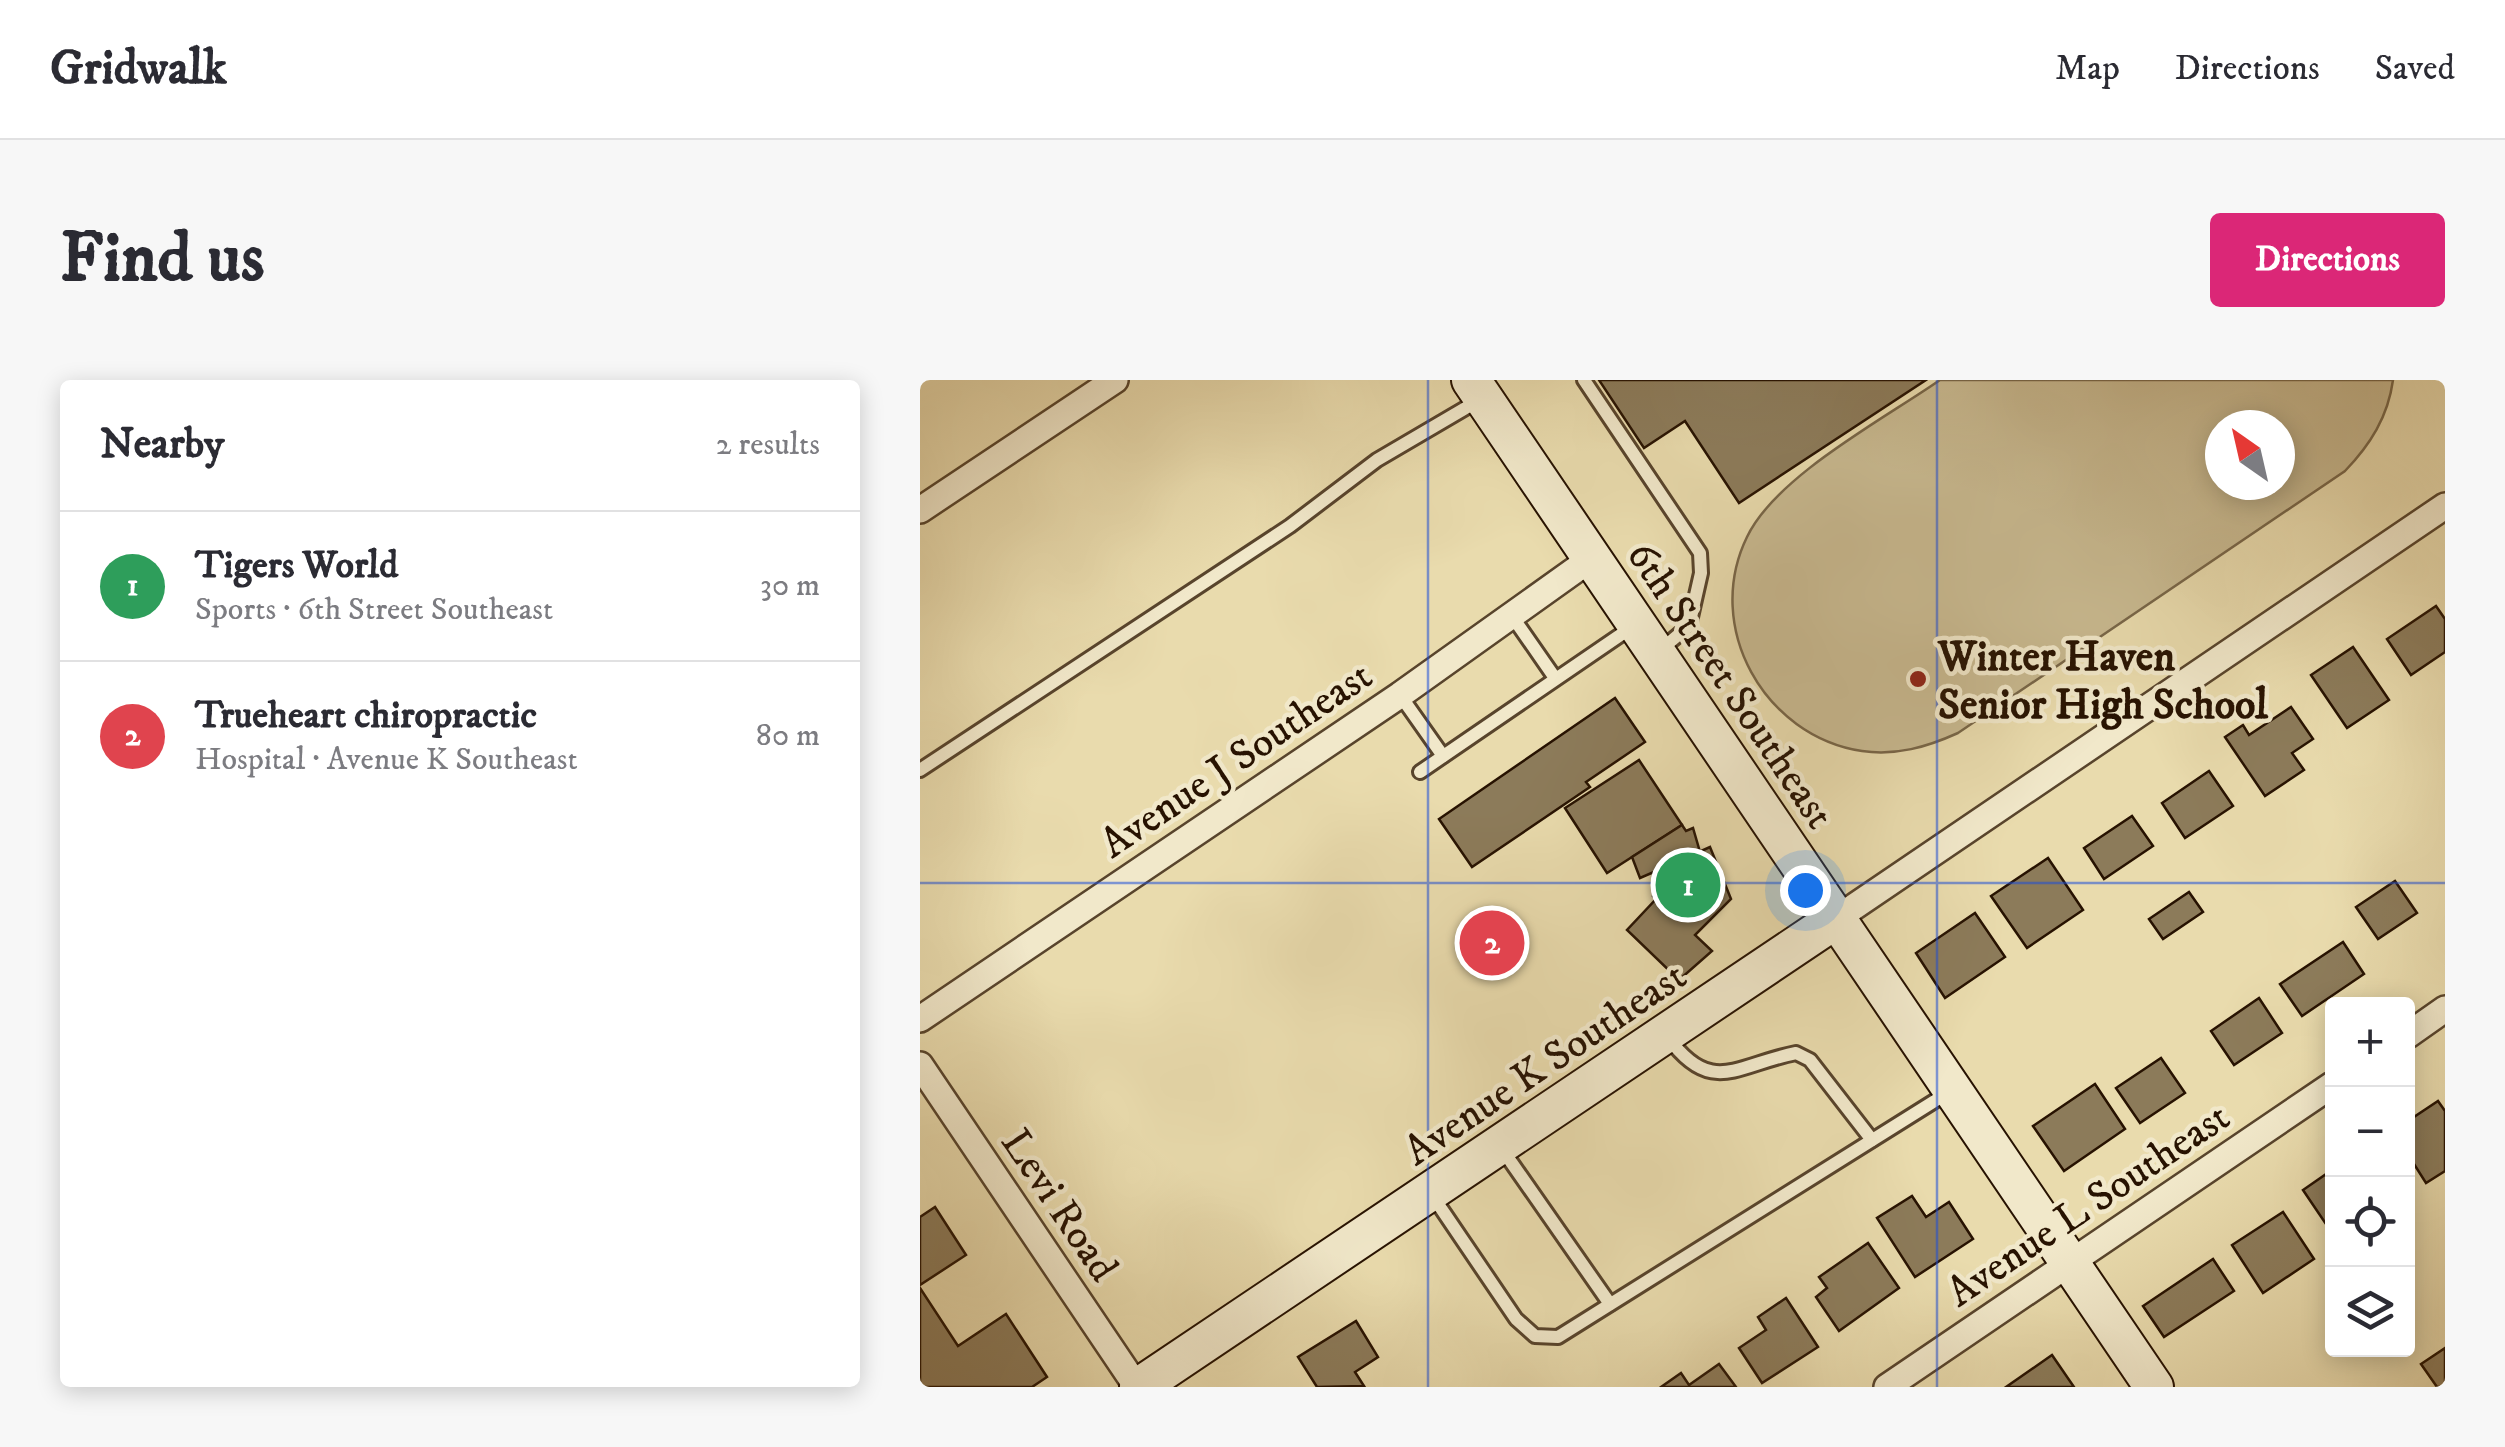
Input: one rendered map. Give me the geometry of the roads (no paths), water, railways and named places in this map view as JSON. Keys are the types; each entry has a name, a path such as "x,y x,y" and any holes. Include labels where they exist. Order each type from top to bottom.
{"street":[{"path":"920,510 1115,380"},
{"name":"6th Street Southeast","path":"1477,389 2154,1387"},
{"name":"Avenue K Southeast","path":"1147,1385 2445,506"},
{"name":"Avenue J Southeast","path":"920,1020 1400,695 1592,558"},
{"path":"2415,1029 2445,1009"},
{"name":"Levi Road","path":"920,1065 1147,1385"},
{"name":"Avenue L Southeast","path":"1886,1387 2329,1087"}],"lane":[{"path":"1420,772 1555,678 1647,638 1689,626 1701,573 1700,553 1584,380"},
{"path":"920,770 1290,526 1477,389"},
{"path":"1512,616 1555,678"},
{"path":"1400,695 1444,756"},
{"path":"1665,1034 1680,1055 1696,1068 1712,1074 1796,1052 1810,1060 1872,1140"},
{"path":"1430,1193 1516,1319 1535,1336 1558,1337 1952,1090"},
{"path":"1500,1147 1610,1304"}],"place":[{"name":"Winter Haven Senior High School","path":"1918,679"},
{"name":"Tigers World","path":"1688,885"},
{"name":"Trueheart chiropractic","path":"1492,943"}]}
